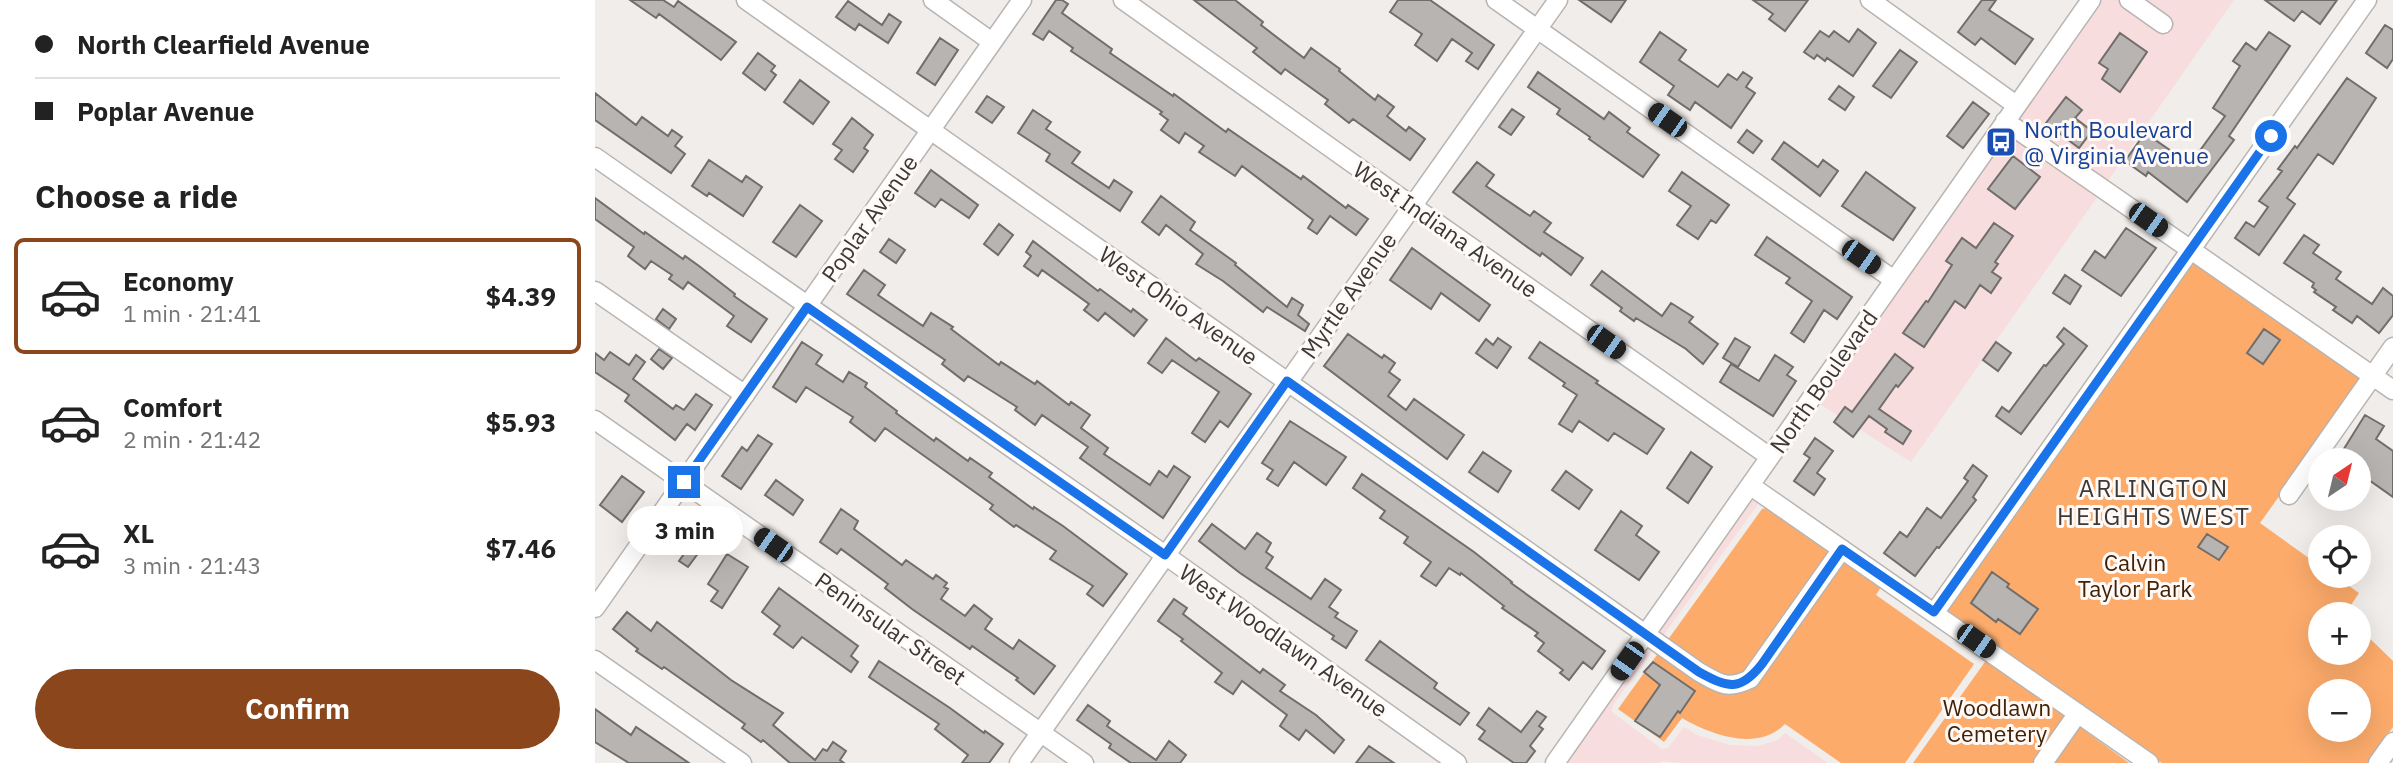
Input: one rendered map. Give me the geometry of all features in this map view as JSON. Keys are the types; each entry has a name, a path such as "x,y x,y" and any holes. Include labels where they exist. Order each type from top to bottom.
{"street":[{"name":"West Ohio Avenue","path":"746,0 1721,685 1737,685 1750,679 1842,549"},
{"path":"933,0 992,42"},
{"name":"Poplar Avenue","path":"595,608 1022,0"},
{"name":"West Indiana Avenue","path":"1123,0 1770,457"},
{"path":"1496,0 1894,281"},
{"name":"Myrtle Avenue","path":"1019,763 1557,0"},
{"path":"1870,0 2017,105"},
{"name":"North Boulevard","path":"1555,763 2091,0"},
{"path":"2129,0 2163,23"},
{"path":"1934,612 2367,0"},
{"path":"2005,121 2393,390"},
{"name":"West Woodlawn Avenue","path":"595,157 1165,555 1457,763"},
{"path":"595,291 745,395"},
{"path":"2289,495 2393,347"},
{"name":"Peninsular Street","path":"595,420 1084,763"},
{"path":"1751,486 2149,763"},
{"path":"595,660 742,763"},
{"path":"2043,763 2078,713"},
{"path":"2378,763 2393,742"}],"shaded area":[{"path":"2100,0 2234,0 2107,182 2016,119"},
{"path":"2006,133 2098,196 1911,462 1818,403"},
{"path":"1752,497 1759,503 1613,705 1612,712 1662,749 1668,748 1684,727 1697,735 1730,745 1758,746 1778,740 1785,733 1828,763 1565,763"}],"green space":[{"name":"Calvin Taylor Park","path":"2193,261 2364,377 2313,448 2308,448 2308,456 2260,523 2308,557 2308,588 2352,588 2359,593 2353,602 2308,602 2308,665 2371,665 2371,640 2393,661 2393,727 2368,763 2162,763 1945,610"},
{"path":"1766,508 1881,587 1876,595 1974,664 1905,763 1841,763 1785,724 1762,737 1748,739 1720,735 1682,718 1664,742 1618,709 1762,509"},
{"name":"Woodlawn Cemetery","path":"1987,659 2129,763 1913,763"}],"building":[{"path":"630,0 663,0 674,7 678,1 736,42 721,60 659,14 656,18"},
{"path":"1056,0 1068,4 1062,13 1112,49 1110,53 1173,96 1174,94 1226,132 1228,129 1301,179 1303,176 1346,208 1348,205 1368,219 1356,235 1330,216 1317,234 1308,228 1313,220 1242,166 1235,176 1199,152 1204,146 1185,133 1179,143 1161,130 1168,120 1160,114 1162,112 1071,51 1073,48 1049,31 1043,40 1033,34"},
{"path":"1194,0 1235,0 1263,22 1261,25 1304,58 1311,48 1375,100 1378,95 1394,107 1387,116 1406,131 1409,127 1425,139 1410,160 1353,119 1349,123 1325,104 1328,100 1285,69 1281,74 1253,52 1257,48"},
{"path":"1398,0 1430,0 1494,45 1478,69 1466,61 1472,53 1452,39 1437,61 1415,45 1422,34 1390,12"},
{"path":"1579,0 1626,0 1611,22"},
{"path":"1753,0 1808,0 1785,31 1769,19 1773,14"},
{"path":"1982,0 1996,0 1989,10 2033,39 2015,64 1981,38 1975,45 1958,32"},
{"path":"2265,0 2337,0 2320,24 2302,11 2294,21"},
{"path":"848,1 882,25 889,14 901,22 888,43 859,24 855,30 836,17"},
{"path":"2385,25 2393,30 2393,59 2387,68 2366,53"},
{"path":"1858,29 1876,43 1853,76 1827,58 1825,61 1817,55 1814,59 1804,52 1820,31 1829,37 1834,31 1849,42"},
{"path":"1660,32 1686,50 1679,60 1718,87 1728,74 1737,80 1743,72 1752,78 1746,87 1755,93 1731,128 1695,102 1690,110 1668,95 1674,86 1640,62"},
{"path":"2269,32 2290,46 2229,136 2234,140 2187,202 2148,172 2146,176 2125,161 2145,133 2180,157 2183,152 2193,160 2225,116 2213,108 2240,66 2233,61 2246,43 2256,50"},
{"path":"2120,33 2147,52 2120,92 2102,79 2108,69 2099,63"},
{"path":"940,38 958,50 935,85 917,73"},
{"path":"1900,50 1917,62 1891,98 1873,86"},
{"path":"758,53 775,66 771,71 776,75 765,90 743,73"},
{"path":"1538,72 1604,119 1609,112 1630,128 1627,132 1659,155 1643,177 1557,114 1560,109 1528,87"},
{"path":"2347,78 2376,98 2333,164 2318,154 2287,198 2295,204 2259,255 2235,238 2246,222 2254,227 2268,207 2259,201 2282,171 2278,169 2295,146 2297,148"},
{"path":"800,80 829,102 813,124 784,102"},
{"path":"1839,86 1854,97 1845,110 1829,99"},
{"path":"595,93 636,125 642,117 668,136 672,130 682,137 675,146 685,154 671,173 595,120"},
{"path":"987,96 1004,107 992,123 976,112"},
{"path":"2066,97 2082,110 2075,118 2092,131 2079,148 2046,123"},
{"path":"1973,102 1989,114 1963,148 1947,136"},
{"path":"1512,109 1524,117 1511,135 1499,127"},
{"path":"1033,110 1051,122 1046,129 1080,152 1072,163 1109,188 1114,180 1132,192 1120,211 1046,161 1050,154 1018,133"},
{"path":"852,118 873,135 864,148 868,151 853,172 835,159 842,150 833,144"},
{"path":"1747,130 1762,141 1753,153 1738,142"},
{"path":"1784,142 1818,167 1823,160 1838,171 1820,196 1772,159"},
{"path":"2013,156 2040,177 2015,209 1988,189"},
{"path":"709,160 742,182 746,176 762,187 743,216 709,193 707,196 692,186"},
{"path":"1477,162 1494,175 1486,186 1530,216 1534,211 1551,223 1544,232 1583,258 1571,275 1542,253 1540,256 1453,192"},
{"path":"931,170 978,205 969,218 941,199 935,207 915,193"},
{"path":"1682,172 1729,205 1716,223 1711,220 1698,239 1677,225 1691,206 1669,191"},
{"path":"1866,172 1915,208 1893,240 1842,206"},
{"path":"1161,196 1195,222 1190,230 1236,263 1235,265 1287,307 1292,298 1303,305 1298,315 1309,324 1305,331 1267,307 1263,312 1196,264 1203,254 1166,225 1159,235 1142,222"},
{"path":"595,198 644,234 645,232 683,259 685,256 767,319 751,342 727,326 734,316 688,282 683,289 669,279 672,275 651,261 645,269 628,256 634,247 595,219"},
{"path":"800,205 822,221 796,257 773,242"},
{"path":"1994,223 2013,236 1995,262 1998,264 1992,272 2001,278 1991,293 1980,285 1965,308 1955,301 1924,347 1903,333 1926,301 1928,302 1952,265 1946,261 1962,238 1976,248"},
{"path":"999,224 1013,235 998,255 984,244"},
{"path":"2126,228 2156,248 2121,296 2082,270 2095,251 2105,258"},
{"path":"2304,235 2319,245 2313,253 2341,272 2336,279 2372,304 2383,288 2393,296 2393,315 2379,333 2357,316 2352,323 2333,310 2336,307 2314,292 2314,283 2284,263"},
{"path":"1767,237 1852,297 1837,319 1824,310 1804,342 1791,333 1812,301 1786,283 1790,278 1755,255"},
{"path":"889,239 905,250 896,263 880,252"},
{"path":"1033,241 1098,291 1100,289 1131,312 1133,309 1147,320 1134,336 1105,313 1098,321 1084,310 1089,304 1042,270 1038,276 1024,266 1031,256 1026,252"},
{"path":"1412,248 1490,305 1479,321 1441,293 1431,309 1390,280"},
{"path":"864,270 885,285 878,295 923,326 931,313 953,327 951,329 999,365 1001,362 1035,384 1037,381 1069,405 1071,402 1090,415 1081,428 1108,448 1104,454 1150,485 1159,471 1167,477 1174,466 1190,477 1163,518 1080,458 1088,447 1042,415 1035,425 1015,410 1017,407 968,376 964,381 942,364 945,360 847,294"},
{"path":"1602,271 1662,316 1671,303 1693,317 1689,322 1718,344 1703,364 1686,349 1636,318 1634,321 1620,311 1622,308 1591,285"},
{"path":"2065,275 2081,286 2070,304 2053,293"},
{"path":"663,309 676,319 669,329 656,319"},
{"path":"2064,328 2087,346 2021,434 1996,416 2002,407 2009,412 2044,365 2046,366 2064,344 2057,337"},
{"path":"2264,329 2280,340 2263,364 2247,353"},
{"path":"1348,334 1382,358 1384,355 1395,363 1389,372 1400,380 1388,396 1406,410 1414,399 1464,435 1447,459 1324,366"},
{"path":"1166,338 1196,361 1199,358 1251,394 1228,427 1220,421 1205,442 1192,433 1219,392 1172,360 1162,373 1148,363"},
{"path":"1498,338 1511,347 1497,368 1476,353 1486,339 1493,345"},
{"path":"1735,338 1750,347 1738,367 1723,358"},
{"path":"802,342 822,355 816,364 843,382 849,372 867,383 865,387 934,441 936,438 968,461 970,458 992,473 989,477 1033,509 1034,507 1063,526 1127,574 1103,606 1087,594 1093,586 1050,559 1056,551 1016,525 1014,527 990,509 993,505 885,428 875,441 850,422 853,417 806,387 796,402 773,387"},
{"path":"1540,342 1664,429 1647,454 1614,433 1608,441 1579,421 1572,432 1559,424 1577,395 1563,386 1565,383 1529,358"},
{"path":"1996,342 2011,353 1998,371 1983,360"},
{"path":"659,349 672,358 663,369 651,359"},
{"path":"610,352 629,365 636,355 645,362 633,379 673,409 676,405 684,410 696,394 712,405 695,430 687,424 675,440 625,401 629,395 595,372 595,353 604,360"},
{"path":"1895,354 1913,368 1898,387 1896,385 1879,409 1911,431 1903,444 1885,432 1887,429 1869,416 1853,437 1834,422 1845,407 1852,412"},
{"path":"1775,355 1793,367 1787,375 1796,381 1773,416 1720,382 1731,364 1759,381"},
{"path":"2365,415 2384,426 2376,439 2393,451 2393,497 2371,481 2371,448 2344,448"},
{"path":"1290,421 1346,457 1326,485 1294,462 1278,486 1267,479 1273,470 1262,463"},
{"path":"758,435 772,444 741,489 722,476 742,447 747,451"},
{"path":"1815,438 1833,451 1817,473 1825,479 1814,495 1794,481 1810,458 1804,454"},
{"path":"1483,452 1511,471 1498,492 1469,472"},
{"path":"1691,452 1712,467 1688,503 1667,488"},
{"path":"1973,465 1987,476 1973,497 1976,500 1915,576 1884,553 1900,532 1907,537 1927,508 1941,518 1968,481 1964,478"},
{"path":"1566,471 1592,490 1579,509 1552,490"},
{"path":"1362,474 1474,552 1511,583 1605,651 1592,669 1583,662 1569,680 1560,673 1563,670 1538,651 1544,643 1535,636 1538,633 1502,608 1504,606 1461,573 1460,575 1449,568 1436,586 1421,576 1431,562 1404,543 1408,537 1380,518 1385,511 1353,488"},
{"path":"622,476 644,492 622,522 600,505"},
{"path":"776,480 803,500 793,515 765,495"},
{"path":"841,509 858,521 854,529 902,565 906,560 933,579 936,575 947,583 944,587 948,589 941,599 965,616 974,605 992,619 985,629 1013,649 1019,640 1055,666 1034,694 1016,680 1018,678 912,609 885,588 888,584 841,549 837,554 820,542"},
{"path":"1621,511 1642,526 1636,535 1659,552 1639,580 1595,550"},
{"path":"681,521 708,540 688,567 679,561 686,551 668,539"},
{"path":"1212,524 1245,549 1257,533 1271,543 1266,552 1273,557 1266,568 1311,599 1325,579 1341,590 1329,607 1338,613 1335,617 1357,631 1346,648 1332,639 1334,636 1240,573 1199,541"},
{"path":"2207,534 2228,547 2219,560 2198,547"},
{"path":"727,554 748,567 722,608 711,601 718,591 708,584"},
{"path":"1992,572 2009,584 2007,587 2038,609 2020,634 1998,619 1996,622 1971,603"},
{"path":"779,588 858,646 851,656 858,662 851,672 802,637 793,648 774,634 780,626 762,612"},
{"path":"1174,599 1187,608 1183,614 1260,673 1263,669 1285,685 1280,691 1316,715 1344,740 1334,753 1306,730 1299,740 1280,726 1287,715 1242,681 1233,694 1215,682 1222,673 1158,621"},
{"path":"627,612 651,631 657,622 731,680 783,713 773,725 815,760 823,749 827,751 833,742 846,751 840,760 844,763 790,763 763,740 761,742 742,728 745,724 664,667 662,669 636,651 638,649 613,629"},
{"path":"1380,641 1437,683 1434,688 1469,713 1460,725 1366,660"},
{"path":"879,661 1003,744 989,763 962,763 968,755 935,729 939,724 869,677"},
{"path":"1653,662 1695,691 1660,737 1635,721 1660,685 1644,672"},
{"path":"1088,705 1110,721 1107,726 1156,760 1169,741 1186,755 1180,763 1131,763 1109,748 1111,744 1077,720"},
{"path":"1489,708 1521,732 1537,711 1546,717 1539,726 1543,729 1530,746 1535,751 1526,763 1514,763 1479,739 1485,731 1477,725"},
{"path":"595,709 631,735 636,727 689,763 629,763 595,742"},
{"path":"1369,746 1394,763 1356,763"}],"place":[{"name":"North Boulevard @ Virginia Avenue","path":"2001,142"}],"district":[{"name":"ARLINGTON HEIGHTS WEST","path":"2154,502"}],"route":[{"path":"684,482 807,307 1165,555 1287,381 1699,672 1721,685 1737,685 1750,679 1762,664 1842,549 1934,612 2271,136"}]}
